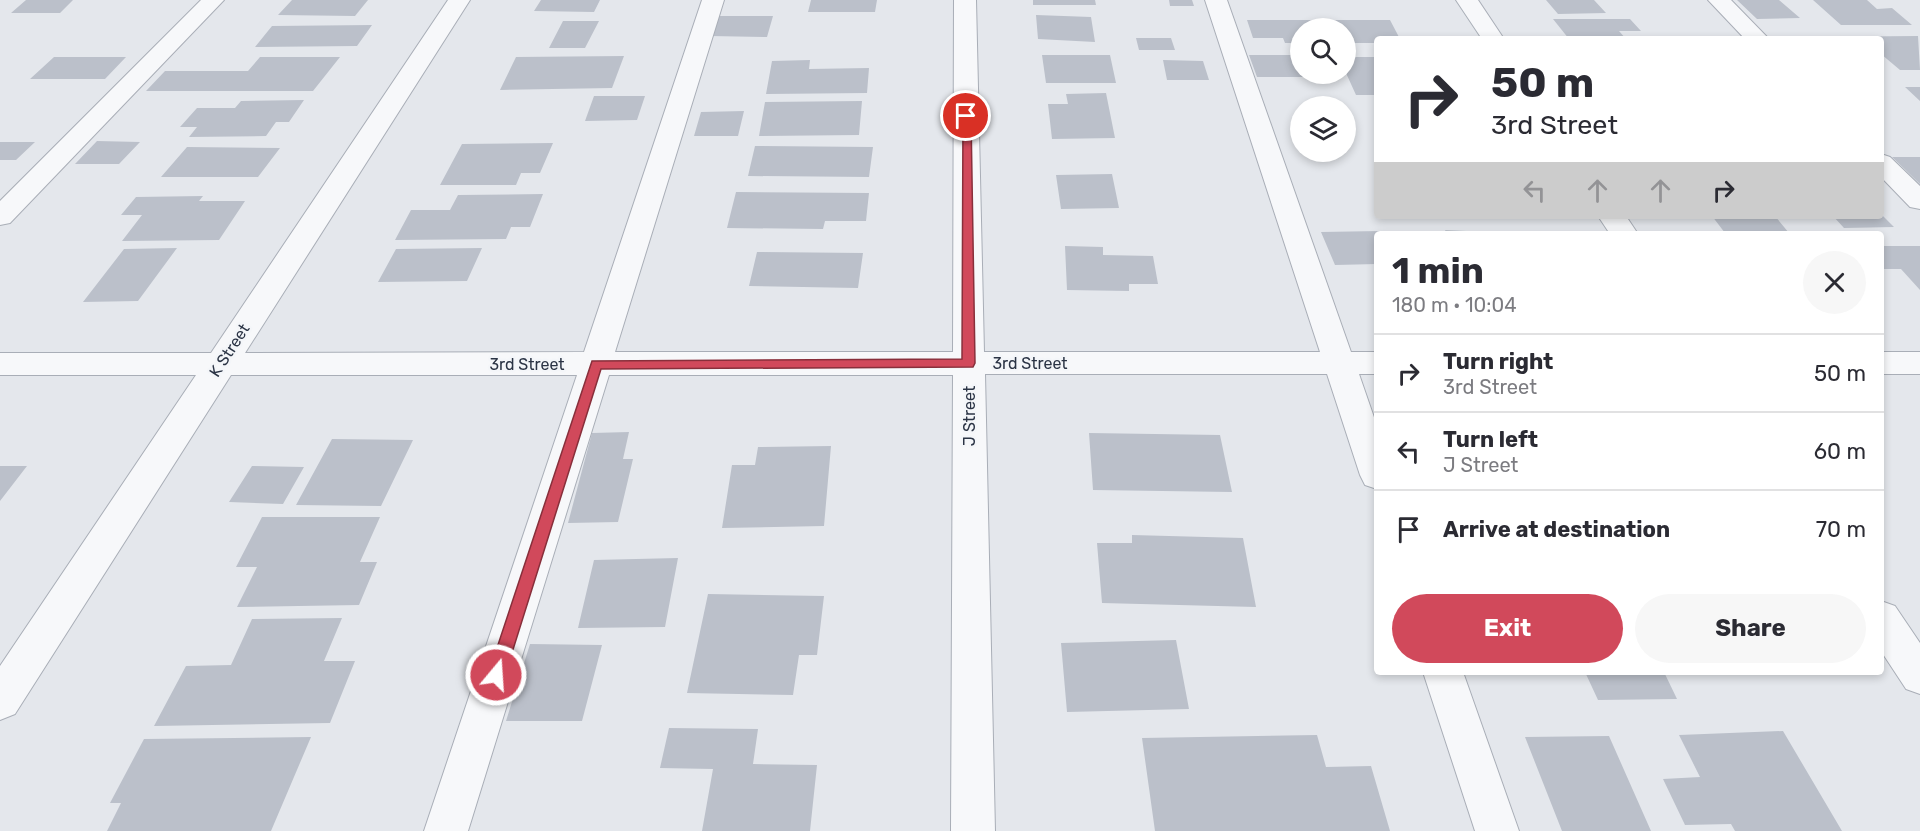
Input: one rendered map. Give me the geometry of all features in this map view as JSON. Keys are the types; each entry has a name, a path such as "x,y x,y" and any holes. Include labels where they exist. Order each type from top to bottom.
{"street":[{"path":"0,217 213,0"},
{"name":"K Street","path":"0,700 459,0"},
{"path":"446,831 713,0"},
{"name":"J Street","path":"965,0 973,831"},
{"path":"1216,0 1374,466"},
{"path":"1467,0 1491,36"},
{"path":"1719,0 1755,36"},
{"path":"1884,165 1920,201"},
{"name":"3rd Street","path":"0,364 1374,363"},
{"path":"1884,363 1920,363"},
{"path":"1884,622 1920,676"},
{"path":"1444,675 1497,831"}],"building":[{"path":"26,0 73,0 60,13 11,13"},
{"path":"292,0 368,0 355,16 278,15"},
{"path":"541,0 600,0 594,12 534,11"},
{"path":"811,0 877,0 875,12 808,12"},
{"path":"1033,0 1095,0 1096,5 1033,5"},
{"path":"1169,0 1192,0 1194,6 1170,6"},
{"path":"1546,0 1594,0 1606,13 1558,14"},
{"path":"1737,0 1779,0 1800,18 1757,19"},
{"path":"1813,0 1867,0 1877,9 1892,8 1912,25 1841,25"},
{"path":"1036,15 1091,17 1095,42 1038,39"},
{"path":"718,16 773,16 767,37 710,36"},
{"path":"1553,19 1630,19 1641,31 1619,31 1623,36 1567,36"},
{"path":"1247,20 1290,20 1290,43 1285,43 1283,38 1253,38"},
{"path":"1356,20 1390,20 1398,36 1374,36 1374,43 1356,43"},
{"path":"563,21 599,21 585,48 549,48"},
{"path":"372,25 357,46 255,47 272,26"},
{"path":"1884,36 1918,36 1920,70 1900,70 1884,57"},
{"path":"1136,38 1171,38 1175,50 1139,50"},
{"path":"1042,55 1110,55 1116,83 1046,83"},
{"path":"1249,55 1290,55 1290,77 1257,77"},
{"path":"624,56 612,88 500,90 516,57"},
{"path":"54,57 126,57 105,79 30,79"},
{"path":"260,57 340,57 313,91 146,91 165,71 248,71"},
{"path":"1356,57 1374,57 1374,95 1356,95 1351,84 1356,84"},
{"path":"810,60 809,69 869,68 867,93 766,94 772,61"},
{"path":"1163,60 1203,61 1209,80 1167,80"},
{"path":"1905,87 1920,87 1920,101"},
{"path":"1106,93 1115,138 1052,139 1048,104 1068,104 1066,94"},
{"path":"594,96 645,96 637,120 585,121"},
{"path":"304,100 289,122 276,122 266,136 189,137 197,127 180,127 197,108 235,108 241,101"},
{"path":"862,101 859,135 759,136 765,102"},
{"path":"744,111 738,136 694,136 701,112"},
{"path":"97,141 140,142 119,164 75,164"},
{"path":"0,142 35,142 16,160 0,160"},
{"path":"553,143 540,173 521,173 516,185 440,185 462,144"},
{"path":"755,146 873,147 869,177 748,176"},
{"path":"187,147 280,148 258,177 161,177"},
{"path":"1892,157 1920,157 1920,184"},
{"path":"1112,174 1119,208 1061,209 1056,175"},
{"path":"736,192 869,193 866,221 825,221 823,229 727,228"},
{"path":"543,194 530,227 511,227 506,239 395,240 411,210 450,210 458,195"},
{"path":"203,196 199,201 245,201 219,240 122,241 142,215 121,215 136,197"},
{"path":"1884,217 1894,227 1844,228 1836,219 1884,219"},
{"path":"1714,219 1777,219 1787,231 1723,231"},
{"path":"1374,231 1374,264 1335,265 1321,232"},
{"path":"1065,246 1103,247 1103,255 1153,256 1158,284 1129,284 1129,291 1067,290"},
{"path":"1884,246 1920,246 1920,290 1901,269 1884,269"},
{"path":"177,248 138,301 83,302 124,249"},
{"path":"482,248 467,281 378,282 396,249"},
{"path":"757,252 863,253 858,288 749,286"},
{"path":"629,432 623,459 633,459 618,522 568,523 592,433"},
{"path":"1089,433 1220,435 1232,492 1093,490"},
{"path":"332,439 413,440 381,506 296,505"},
{"path":"831,446 824,526 722,528 732,465 755,465 758,447"},
{"path":"0,466 27,466 0,501"},
{"path":"252,466 304,467 283,504 229,502"},
{"path":"262,517 380,517 360,562 377,562 359,605 237,607 257,567 236,567"},
{"path":"1132,535 1243,538 1256,607 1102,603 1097,543 1132,543"},
{"path":"678,558 665,627 578,628 594,560"},
{"path":"708,594 824,596 817,655 799,655 793,695 687,693"},
{"path":"342,618 324,661 355,661 330,723 154,726 186,666 231,665 252,619"},
{"path":"1176,640 1189,709 1067,712 1061,643"},
{"path":"530,644 602,645 582,721 506,721"},
{"path":"1586,675 1665,675 1677,699 1598,700"},
{"path":"669,728 758,729 753,764 817,765 810,831 702,831 713,769 660,768"},
{"path":"1783,731 1842,831 1735,831 1731,824 1685,825 1663,779 1700,777 1679,735"},
{"path":"1317,735 1326,767 1371,766 1390,831 1155,831 1142,738"},
{"path":"1609,736 1651,831 1562,831 1525,737"},
{"path":"311,737 271,831 107,831 121,803 110,803 144,739"}],"route":[{"path":"496,675 596,364 969,363 966,116"}]}
